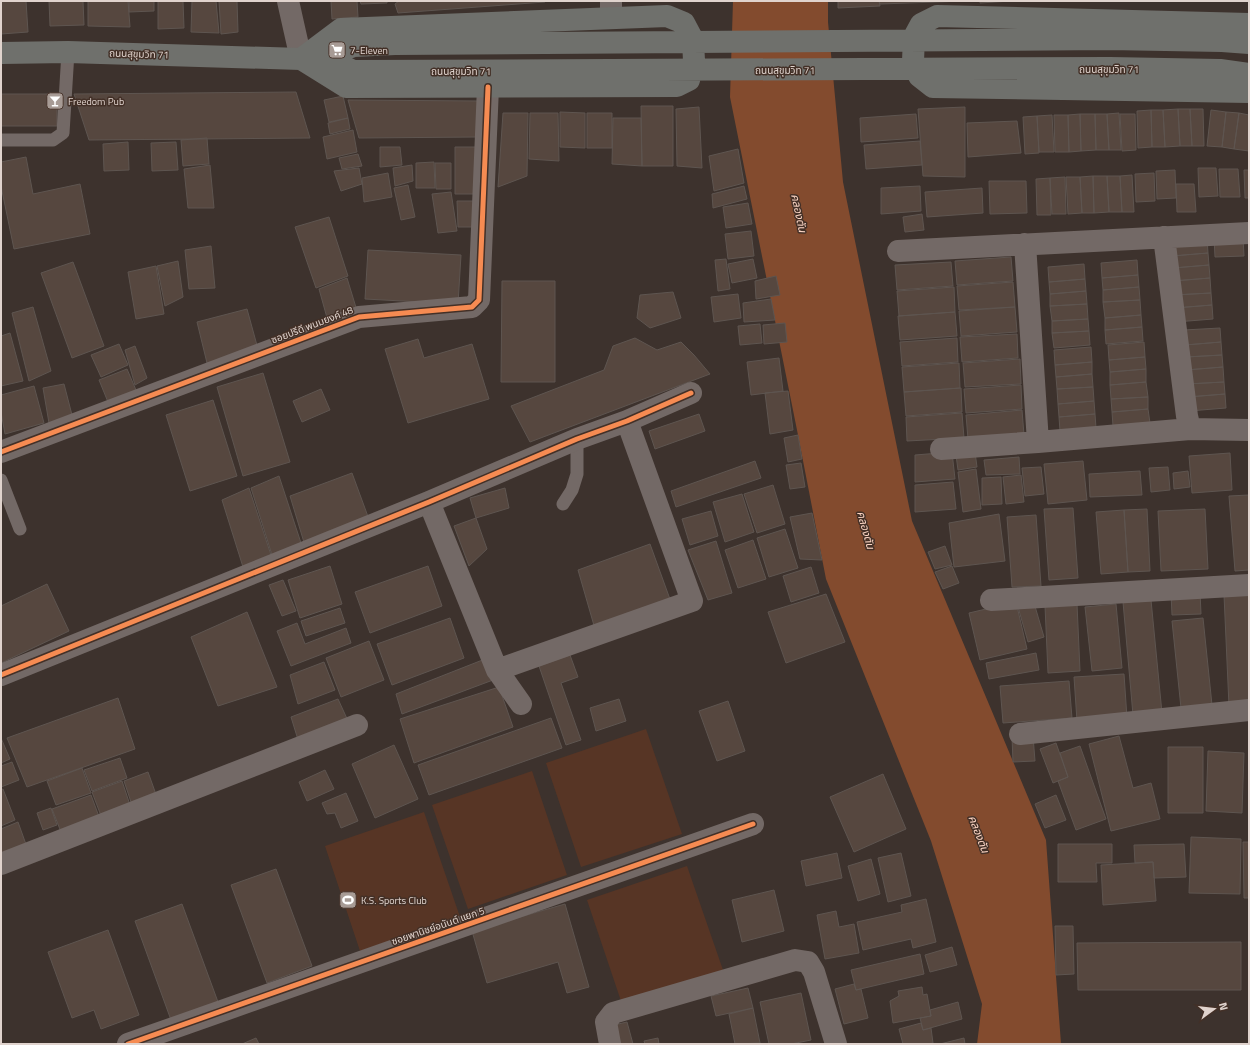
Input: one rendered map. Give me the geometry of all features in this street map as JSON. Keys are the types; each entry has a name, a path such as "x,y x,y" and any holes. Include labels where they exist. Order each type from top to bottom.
{"main road":[{"path":"611,10 667,16 684,23 693,40 694,61 689,80 677,86 346,87 301,58 341,29 611,10"},
{"path":"1249,24 937,16 921,24 914,37 913,61 919,76 933,87 1249,92"},
{"name":"ถนนสุขุมวิท 71","path":"1,53 68,52 301,58 324,57 354,46 395,44 1109,39 1222,41 1249,44"},
{"name":"ถนนสุขุมวิท 71","path":"324,57 353,71 396,72 1110,68 1220,70 1249,74"}],"street":[{"path":"288,1 301,58"},
{"name":"ซอยปรีดี พนมยงค์ 48","path":"1,452 359,317 472,307 479,300 488,87"},
{"path":"898,251 1249,233"},
{"path":"1164,237 1187,416 1190,429"},
{"path":"1025,244 1038,442"},
{"path":"1,675 429,502 577,439 626,421 691,393"},
{"path":"496,670 692,602 626,421"},
{"path":"941,448 1038,442 1190,429 1249,430"},
{"path":"429,502 496,670 521,704"},
{"path":"991,600 1249,585"},
{"path":"1020,734 1249,710"},
{"path":"1,864 357,725"},
{"name":"ซอยพานิชย์อนันต์ แยก 5","path":"128,1044 753,824"},
{"path":"610,1044 606,1022 613,1013 795,960 808,962 814,972 836,1044"}],"lane":[{"path":"1,140 53,140 63,133 68,52"},
{"path":"563,504 572,490 577,474 577,439"},
{"path":"1,480 20,529"}],"shaded area":[{"path":"646,729 682,834 581,867 546,763"},
{"path":"532,771 567,875 468,909 432,805"},
{"path":"424,812 460,917 360,951 325,846"},
{"path":"687,866 723,970 622,1004 587,900"}],"water":[{"name":"คลองตัน","path":"733,1 828,1 828,22 843,182 912,521 1046,840 1061,1044 977,1044 982,1004 931,841 826,579 730,97"}],"building":[{"path":"1,1 26,1 28,32 1,34"},
{"path":"49,1 83,1 84,25 50,26"},
{"path":"88,1 128,1 130,27 88,26"},
{"path":"129,1 154,1 154,11 129,12"},
{"path":"158,1 183,1 184,28 158,29"},
{"path":"192,1 216,1 219,33 191,32"},
{"path":"219,1 237,1 238,32 221,34"},
{"path":"331,1 357,1 358,17 332,19"},
{"path":"360,1 387,1 387,3 361,4"},
{"path":"399,1 545,2 398,13 395,4"},
{"path":"838,1 879,1 880,6 838,8"},
{"path":"879,1 965,1 880,4"},
{"path":"980,1 1011,1 980,3"},
{"path":"296,92 310,138 89,140 74,94"},
{"path":"1,94 57,94 57,126 1,126"},
{"path":"343,96 348,118 329,122 324,100"},
{"path":"348,100 480,101 478,137 359,138"},
{"path":"641,106 673,106 673,166 642,166"},
{"path":"699,107 702,168 677,166 676,109"},
{"path":"965,107 965,177 923,176 918,109"},
{"path":"1178,109 1190,109 1192,146 1180,146"},
{"path":"1178,109 1180,146 1165,147 1163,110"},
{"path":"1190,109 1203,109 1204,146 1192,146"},
{"path":"1151,110 1163,110 1165,147 1152,147"},
{"path":"1151,110 1152,147 1138,148 1137,111"},
{"path":"1211,110 1226,112 1222,147 1207,146"},
{"path":"560,112 585,113 585,148 560,147"},
{"path":"1226,112 1239,113 1234,149 1222,147"},
{"path":"503,113 528,113 527,176 498,187"},
{"path":"530,113 558,113 559,161 529,159"},
{"path":"587,113 612,113 612,148 587,148"},
{"path":"1119,113 1121,150 1109,150 1107,114"},
{"path":"1239,113 1249,115 1249,151 1234,149"},
{"path":"916,114 918,138 861,142 860,118"},
{"path":"1080,114 1095,114 1096,150 1081,151"},
{"path":"1080,114 1081,151 1069,152 1068,115"},
{"path":"1095,114 1107,114 1109,150 1096,150"},
{"path":"1120,114 1135,114 1136,150 1122,151"},
{"path":"1052,115 1054,152 1039,152 1037,116"},
{"path":"1054,115 1068,115 1069,152 1055,152"},
{"path":"1037,116 1039,153 1025,154 1023,117"},
{"path":"348,118 350,129 330,134 328,123"},
{"path":"613,118 641,118 642,166 612,164"},
{"path":"1017,121 1021,153 968,157 967,123"},
{"path":"353,130 357,152 327,159 323,137"},
{"path":"207,138 209,164 183,166 181,140"},
{"path":"920,141 922,165 866,169 864,145"},
{"path":"128,142 129,170 104,171 103,144"},
{"path":"176,142 178,170 152,171 151,143"},
{"path":"380,147 400,147 402,165 380,167"},
{"path":"455,147 480,147 480,194 455,194"},
{"path":"738,149 744,183 714,191 709,156"},
{"path":"358,154 362,166 342,169 339,158"},
{"path":"26,157 33,194 80,184 90,234 14,249 1,186 1,162"},
{"path":"434,162 435,188 416,188 416,163"},
{"path":"435,163 451,163 451,189 436,189"},
{"path":"210,165 214,208 188,208 184,169"},
{"path":"412,165 413,181 395,186 393,168"},
{"path":"359,168 362,184 341,191 334,171"},
{"path":"1198,168 1216,168 1218,196 1199,197"},
{"path":"1219,169 1238,169 1240,197 1220,197"},
{"path":"1175,170 1176,198 1157,199 1156,171"},
{"path":"1244,170 1249,170 1249,198 1245,198"},
{"path":"388,173 392,197 364,202 362,178"},
{"path":"1154,173 1155,201 1136,202 1135,174"},
{"path":"1132,175 1134,212 1122,212 1120,176"},
{"path":"1093,176 1094,213 1082,213 1080,177"},
{"path":"1093,176 1107,176 1109,212 1094,213"},
{"path":"1107,176 1120,176 1122,212 1109,212"},
{"path":"1065,177 1066,214 1052,214 1050,178"},
{"path":"1066,177 1080,177 1082,213 1068,214"},
{"path":"1050,178 1051,215 1037,215 1036,179"},
{"path":"989,181 1026,181 1027,213 990,214"},
{"path":"1176,184 1194,184 1196,212 1177,212"},
{"path":"408,185 415,217 401,220 394,188"},
{"path":"744,186 747,199 713,208 712,194"},
{"path":"920,186 921,211 881,214 881,188"},
{"path":"982,188 983,213 927,217 925,192"},
{"path":"451,192 457,231 438,233 432,194"},
{"path":"457,201 476,201 477,227 458,227"},
{"path":"748,203 752,224 726,228 723,207"},
{"path":"922,214 924,230 905,232 903,217"},
{"path":"329,217 348,276 316,288 295,227"},
{"path":"751,231 754,256 728,259 725,234"},
{"path":"1243,237 1244,256 1215,257 1214,238"},
{"path":"1207,238 1208,253 1172,256 1171,241"},
{"path":"211,246 215,288 189,289 185,250"},
{"path":"368,250 461,255 458,304 365,299"},
{"path":"1208,253 1209,265 1173,268 1172,256"},
{"path":"1011,257 1013,281 957,285 955,261"},
{"path":"726,259 730,289 718,291 715,260"},
{"path":"753,259 757,278 732,283 728,264"},
{"path":"1137,260 1138,275 1102,278 1101,263"},
{"path":"178,261 183,297 165,306 157,266"},
{"path":"73,262 104,346 72,358 41,273"},
{"path":"951,262 953,286 897,290 895,265"},
{"path":"1084,264 1085,279 1049,282 1048,267"},
{"path":"1209,265 1210,278 1173,281 1173,268"},
{"path":"156,266 164,314 136,319 128,272"},
{"path":"1138,275 1139,287 1103,290 1102,278"},
{"path":"776,276 780,295 756,299 755,281"},
{"path":"347,278 358,314 329,325 319,289"},
{"path":"1210,278 1211,293 1174,295 1173,281"},
{"path":"1085,279 1086,291 1050,294 1049,282"},
{"path":"502,281 555,281 555,382 501,382"},
{"path":"1013,282 1015,307 959,310 957,286"},
{"path":"954,287 955,312 899,316 897,291"},
{"path":"1139,287 1140,300 1103,302 1103,290"},
{"path":"1086,291 1087,304 1050,306 1050,294"},
{"path":"673,292 681,318 650,328 637,318 640,295"},
{"path":"1211,293 1212,305 1175,308 1174,295"},
{"path":"738,294 741,318 714,322 711,297"},
{"path":"771,299 775,320 744,322 743,303"},
{"path":"1140,300 1141,315 1105,318 1103,302"},
{"path":"1087,304 1088,319 1052,321 1050,306"},
{"path":"1212,305 1213,319 1176,322 1175,308"},
{"path":"33,307 51,371 29,381 12,313"},
{"path":"1015,307 1017,332 961,336 959,311"},
{"path":"247,309 258,349 207,363 197,322"},
{"path":"955,312 957,336 900,340 898,316"},
{"path":"1141,315 1142,327 1105,330 1105,318"},
{"path":"1088,319 1089,331 1052,333 1052,321"},
{"path":"785,323 787,342 764,344 763,325"},
{"path":"760,324 762,343 740,345 738,326"},
{"path":"1142,327 1143,341 1106,344 1105,330"},
{"path":"1220,328 1221,342 1185,345 1184,330"},
{"path":"1089,331 1090,345 1054,348 1052,333"},
{"path":"10,333 23,381 1,386 1,336"},
{"path":"1017,334 1018,358 962,362 960,337"},
{"path":"635,338 657,350 681,342 710,374 530,442 511,406 604,370 613,346"},
{"path":"957,338 958,362 902,366 900,342"},
{"path":"418,339 424,358 472,344 489,399 408,423 385,349"},
{"path":"1144,342 1145,357 1109,360 1108,345"},
{"path":"1221,342 1222,355 1186,357 1185,345"},
{"path":"119,344 128,365 101,377 91,355"},
{"path":"135,346 147,378 135,385 125,350"},
{"path":"1091,347 1092,362 1055,365 1054,350"},
{"path":"1222,355 1223,367 1186,370 1186,357"},
{"path":"1145,357 1146,369 1110,372 1109,360"},
{"path":"779,358 783,391 751,395 747,362"},
{"path":"1020,359 1021,384 965,387 963,363"},
{"path":"1092,362 1092,374 1056,377 1055,365"},
{"path":"959,363 960,388 904,392 902,367"},
{"path":"1223,367 1224,382 1187,384 1186,370"},
{"path":"127,369 136,390 108,402 99,380"},
{"path":"1146,369 1146,382 1110,385 1110,372"},
{"path":"263,373 290,462 243,476 217,387"},
{"path":"1092,374 1093,387 1057,389 1056,377"},
{"path":"1146,382 1148,397 1111,399 1110,385"},
{"path":"1224,382 1225,394 1188,397 1187,384"},
{"path":"64,384 72,415 49,423 43,388"},
{"path":"1021,385 1022,409 966,413 964,389"},
{"path":"34,386 44,423 5,434 1,412 1,395"},
{"path":"1093,387 1094,401 1058,404 1057,389"},
{"path":"961,388 962,412 906,416 904,392"},
{"path":"321,389 330,410 302,422 293,401"},
{"path":"788,391 793,430 770,434 765,393"},
{"path":"1225,394 1226,408 1189,411 1188,397"},
{"path":"1148,397 1148,409 1112,412 1111,399"},
{"path":"213,400 237,476 190,491 166,415"},
{"path":"1094,401 1095,414 1059,417 1058,404"},
{"path":"1148,409 1150,423 1113,426 1112,412"},
{"path":"1022,410 1024,435 968,439 966,415"},
{"path":"962,413 964,438 907,441 906,417"},
{"path":"699,414 705,431 655,449 649,431"},
{"path":"1095,414 1096,428 1060,431 1059,417"},
{"path":"798,435 802,459 788,462 784,438"},
{"path":"952,452 955,479 915,482 915,455"},
{"path":"975,452 977,467 958,470 956,455"},
{"path":"1230,453 1232,490 1192,493 1189,456"},
{"path":"1019,457 1020,474 986,475 984,460"},
{"path":"755,461 761,478 676,507 671,491"},
{"path":"1083,461 1087,500 1048,504 1044,464"},
{"path":"801,463 805,487 790,489 786,465"},
{"path":"1041,467 1044,494 1025,496 1022,468"},
{"path":"1168,467 1170,490 1151,492 1149,468"},
{"path":"976,469 981,509 963,512 958,472"},
{"path":"1140,471 1142,495 1090,497 1089,474"},
{"path":"1188,471 1190,487 1174,489 1173,473"},
{"path":"352,473 370,522 306,549 290,496"},
{"path":"1021,475 1024,502 1006,504 1003,477"},
{"path":"279,476 301,543 272,555 251,488"},
{"path":"1001,477 1002,504 982,505 982,478"},
{"path":"953,482 956,509 915,512 915,485"},
{"path":"773,485 785,524 757,533 744,494"},
{"path":"249,488 271,555 243,567 222,500"},
{"path":"505,488 509,508 476,518 470,498"},
{"path":"742,494 754,532 725,542 713,502"},
{"path":"1249,495 1249,570 1235,571 1229,496"},
{"path":"1073,508 1078,578 1049,580 1044,509"},
{"path":"1147,509 1150,571 1128,572 1124,510"},
{"path":"1205,509 1208,569 1161,571 1158,511"},
{"path":"1124,510 1128,572 1101,574 1096,512"},
{"path":"711,511 718,536 690,545 682,519"},
{"path":"812,513 822,560 800,559 790,517"},
{"path":"999,514 1005,561 954,567 949,523"},
{"path":"1036,515 1041,586 1012,587 1007,517"},
{"path":"476,518 487,549 469,566 454,526"},
{"path":"785,529 798,568 769,577 757,538"},
{"path":"753,540 766,579 738,588 725,550"},
{"path":"716,541 732,593 708,600 688,550"},
{"path":"650,544 671,602 595,629 578,570"},
{"path":"945,546 952,565 935,569 928,552"},
{"path":"330,566 342,604 300,618 288,580"},
{"path":"428,566 442,606 370,633 355,592"},
{"path":"952,566 959,583 943,589 935,572"},
{"path":"811,567 819,593 791,602 783,576"},
{"path":"283,580 296,611 282,616 269,585"},
{"path":"47,584 69,631 1,663 1,606"},
{"path":"1200,592 1201,614 1172,615 1171,593"},
{"path":"826,594 845,642 786,663 768,612"},
{"path":"1249,594 1249,705 1229,706 1224,595"},
{"path":"1032,596 1044,637 1028,642 1016,600"},
{"path":"1151,600 1162,713 1133,715 1123,602"},
{"path":"1016,602 1027,649 980,660 969,613"},
{"path":"1077,604 1080,671 1048,673 1045,606"},
{"path":"1116,604 1122,668 1092,671 1085,607"},
{"path":"340,608 345,623 306,636 301,621"},
{"path":"247,612 277,687 218,706 191,637"},
{"path":"450,618 464,658 392,685 377,644"},
{"path":"1203,618 1212,705 1181,708 1172,621"},
{"path":"297,623 305,644 346,628 351,643 291,666 277,631"},
{"path":"369,641 384,680 341,697 326,658"},
{"path":"1036,653 1039,670 989,679 986,663"},
{"path":"570,655 578,677 561,683 581,740 566,745 539,666"},
{"path":"485,659 493,680 402,714 396,694"},
{"path":"324,662 335,690 298,704 290,675"},
{"path":"1124,674 1127,718 1077,721 1074,677"},
{"path":"1069,681 1072,718 1003,723 1000,686"},
{"path":"499,687 513,727 414,763 400,719"},
{"path":"118,698 135,749 27,787 7,738"},
{"path":"338,699 349,723 299,743 291,717"},
{"path":"619,699 626,721 596,731 590,708"},
{"path":"728,701 745,751 717,761 699,711"},
{"path":"551,718 562,748 429,795 418,765"},
{"path":"1033,736 1035,761 1013,762 1012,737"},
{"path":"1119,736 1133,788 1151,783 1160,819 1111,831 1089,744"},
{"path":"1,738 10,759 1,763"},
{"path":"1056,743 1068,777 1053,783 1040,749"},
{"path":"394,745 418,799 375,818 352,764"},
{"path":"1080,746 1106,819 1076,830 1058,781 1068,777 1060,753"},
{"path":"1168,747 1203,747 1203,813 1168,813"},
{"path":"1208,751 1244,753 1242,813 1206,811"},
{"path":"120,758 127,778 92,791 84,770"},
{"path":"12,762 19,780 1,787 1,766"},
{"path":"82,768 91,793 56,805 47,781"},
{"path":"325,770 334,789 307,801 299,782"},
{"path":"148,772 158,800 133,808 124,781"},
{"path":"883,774 906,829 854,852 830,797"},
{"path":"122,781 132,811 103,821 92,792"},
{"path":"3,789 15,820 1,826 1,790"},
{"path":"346,793 358,821 341,828 335,813 327,814 322,803"},
{"path":"91,795 101,822 63,837 52,809"},
{"path":"1056,795 1066,820 1045,828 1035,804"},
{"path":"51,808 57,825 43,830 37,813"},
{"path":"18,822 28,850 1,860 1,829"},
{"path":"1191,837 1241,839 1240,894 1189,893"},
{"path":"1243,842 1249,842 1249,898 1244,898"},
{"path":"1058,844 1112,844 1112,863 1096,863 1097,882 1058,882"},
{"path":"1184,844 1186,877 1154,878 1153,862 1135,863 1134,845"},
{"path":"837,853 842,878 806,886 801,861"},
{"path":"901,853 911,896 888,902 878,858"},
{"path":"871,859 880,894 858,901 848,866"},
{"path":"1153,862 1156,901 1103,905 1101,865"},
{"path":"276,869 312,966 267,983 231,885"},
{"path":"774,890 784,931 742,942 732,900"},
{"path":"926,899 936,942 913,948 911,939 863,950 857,922 902,912 901,905"},
{"path":"182,904 218,1002 171,1020 135,921"},
{"path":"565,904 589,987 567,993 558,962 487,983 472,931"},
{"path":"836,911 839,927 854,924 859,953 825,959 817,915"},
{"path":"1055,926 1073,926 1074,974 1056,975"},
{"path":"108,930 139,1015 101,1029 94,1010 72,1018 48,952"},
{"path":"1241,942 1241,990 1078,990 1077,943"},
{"path":"952,947 957,965 930,972 925,955"},
{"path":"920,954 924,974 856,990 851,970"},
{"path":"854,984 856,990 861,989 868,1018 844,1024 835,989"},
{"path":"922,987 923,995 927,994 931,1016 893,1023 890,1001 899,996 898,991"},
{"path":"748,988 753,1008 716,1016 711,996"},
{"path":"801,993 811,1040 791,1044 769,1044 760,1002"},
{"path":"958,1002 962,1019 923,1030 920,1018 931,1016 930,1010"},
{"path":"753,1008 760,1043 735,1044 729,1014"},
{"path":"627,1022 633,1044 619,1044 614,1025"},
{"path":"921,1023 923,1030 931,1028 933,1043 903,1044 899,1029"},
{"path":"256,1038 259,1044 242,1044"},
{"path":"658,1038 659,1044 645,1044 644,1041"},
{"path":"964,1038 965,1044 940,1044"}],"cycle path":[{"path":"1,452 359,317 472,307 479,300 488,87"},
{"path":"1,675 429,502 577,439 627,421 691,393"},
{"path":"128,1044 753,824"}],"place":[{"name":"7-Eleven","path":"337,50"},
{"name":"Freedom Pub","path":"55,101"},
{"name":"K.S. Sports Club","path":"348,900"}]}
